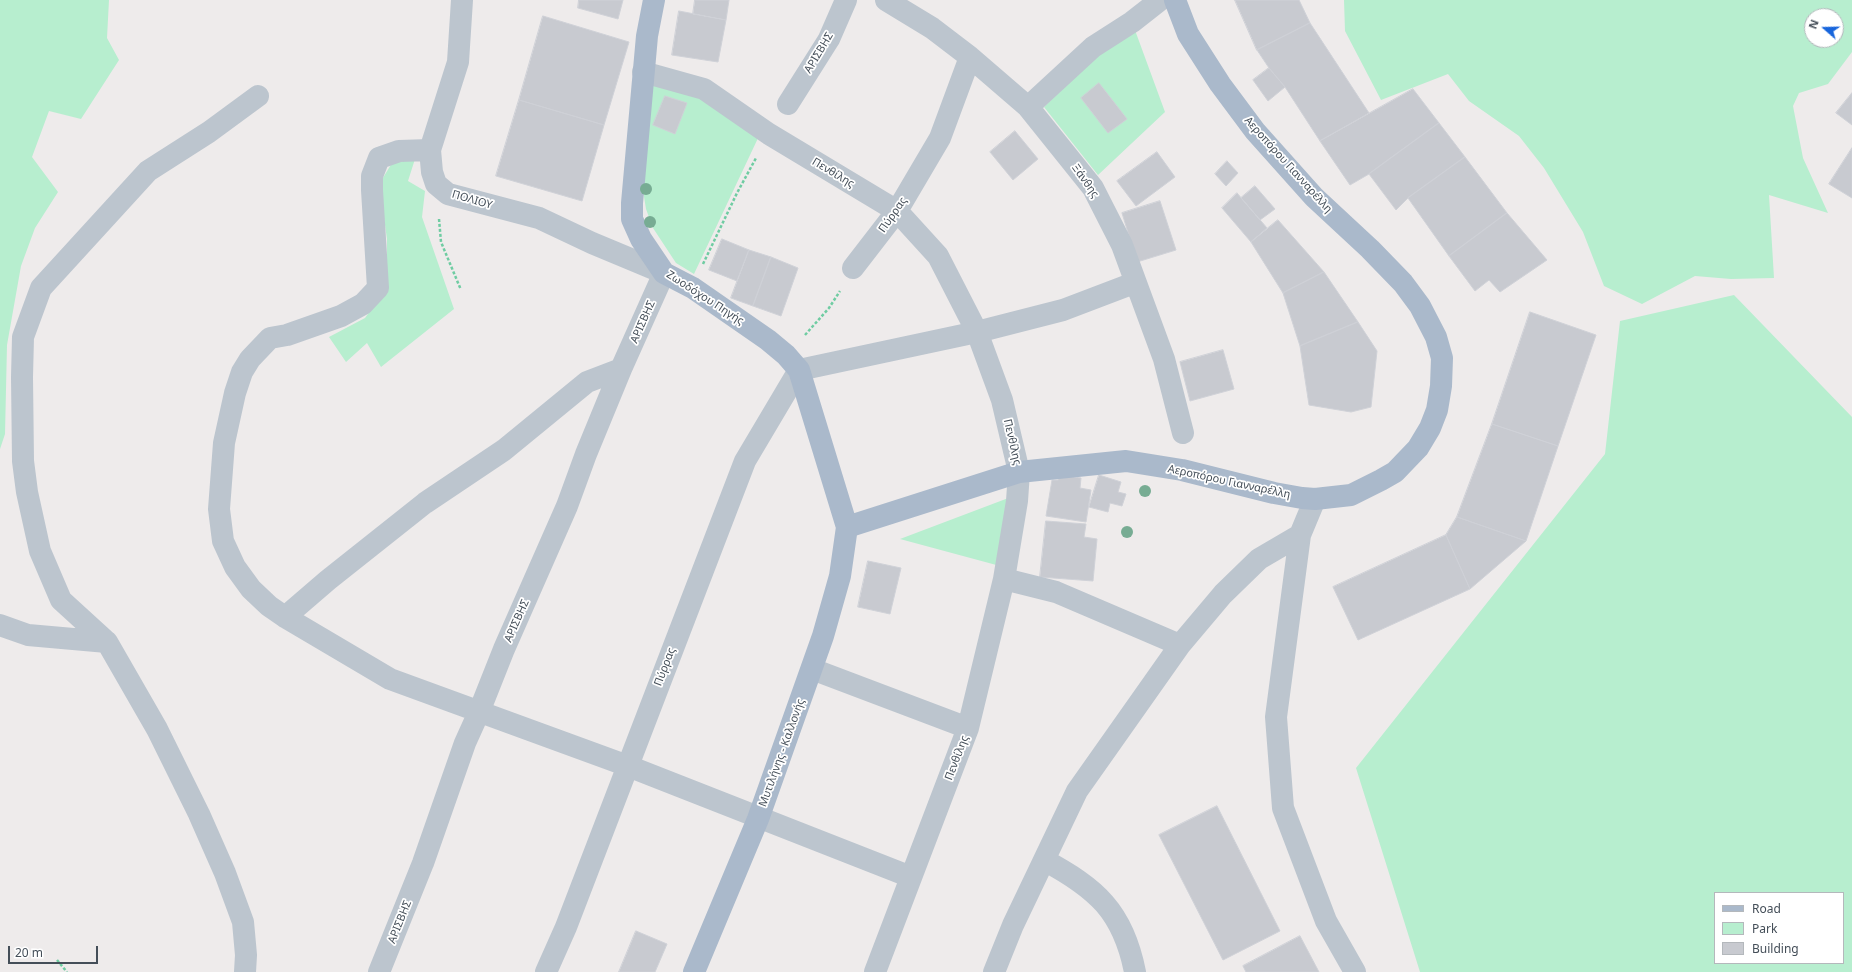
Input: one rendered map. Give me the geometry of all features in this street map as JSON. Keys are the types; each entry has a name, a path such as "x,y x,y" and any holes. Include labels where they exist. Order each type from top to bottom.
{"main road":[{"name":"Ζωοδόχου Πηγής","path":"654,0 647,36 643,72 632,219 642,239 664,272 693,288 793,362"},
{"name":"Αεροπόρου Γιανναρέλλη","path":"847,527 1019,472 1126,462 1182,470 1274,493 1314,498 1351,495 1395,472 1418,448 1430,428 1437,410 1441,386 1442,358 1436,337 1420,306 1403,283 1370,249 1314,197 1255,131 1220,84 1188,34 1175,0"},
{"path":"793,362 847,527"},
{"name":"Μυτιλήνης - Καλλονής","path":"694,972 758,819 812,669 840,576 847,527"}],"street":[{"path":"436,184 432,172 430,150 458,62 462,0"},
{"name":"ΑΡΙΣΒΗΣ","path":"788,104 829,39 846,0"},
{"name":"Ξάνθης","path":"886,0 932,28 970,57 1028,106 1093,188 1122,245 1134,283 1164,359 1183,433"},
{"path":"1028,106 1093,47 1132,22 1160,0"},
{"name":"Πύρρας","path":"853,268 897,212 940,138 970,57"},
{"name":"Πενθίλης","path":"643,72 704,88 769,134 897,212 938,256 977,332 1002,400 1019,472 1017,501 1004,579 968,728 875,972"},
{"path":"245,972 246,955 243,922 225,873 199,814 157,729 107,642 61,600 40,551 27,492 23,461 22,390 23,337 42,288 148,171 209,132 258,96"},
{"path":"430,150 399,151 379,158 372,176 378,288 363,304 341,316 287,335 270,338 250,359 242,372 235,393 224,443 219,509 223,541 235,567 251,589 269,606 390,679 628,766 758,819 911,877"},
{"name":"ΠΟΛΙΟΥ","path":"436,184 448,194 539,218 592,243 664,272"},
{"name":"ΑΡΙΣΒΗΣ","path":"379,972 423,864 465,743 480,712 504,649 567,506 586,454 621,369 664,272"},
{"path":"793,362 977,332 1063,310 1134,283"},
{"name":"Πύρρας","path":"546,972 566,927 745,461 793,362"},
{"path":"285,617 328,580 426,503 504,450 587,382 621,369"},
{"path":"1314,498 1300,535 1276,717 1283,808 1326,921 1355,972"},
{"path":"994,972 1013,925 1077,791 1180,645 1223,594 1259,558 1300,535"},
{"path":"1004,579 1056,592 1180,645"},
{"path":"0,626 28,635 107,642"},
{"path":"812,669 968,728"},
{"path":"1044,860 1078,879 1090,888 1109,907 1118,921 1132,957 1135,972"}],"path":[{"path":"693,288 737,193 769,134"},
{"path":"436,184 441,242 461,290"},
{"path":"793,362 830,308 853,268"},
{"path":"57,960 67,972"}],"green space":[{"path":"0,0 109,0 107,38 119,60 81,119 49,111 32,157 58,192 35,228 21,266 7,345 5,434 0,449"},
{"path":"1344,0 1852,0 1852,52 1828,84 1799,93 1793,106 1803,158 1828,213 1769,195 1774,278 1731,279 1695,276 1642,304 1604,286 1583,232 1544,168 1519,136 1469,101 1448,74 1381,100 1345,31"},
{"path":"1132,22 1165,112 1098,175 1044,107"},
{"path":"650,78 703,94 759,136 694,274 676,263 653,228 646,209 640,172"},
{"path":"415,159 408,181 425,191 422,217 454,309 381,367 367,343 346,362 329,337 365,318 387,288 387,239 381,181 392,163"},
{"path":"1734,295 1852,417 1852,972 1420,972 1356,768 1605,454 1620,321"},
{"path":"1011,497 1000,566 900,539"}],"building":[{"path":"579,0 623,0 618,19 578,8"},
{"path":"695,0 729,0 726,20 693,14"},
{"path":"1235,0 1299,0 1310,23 1257,50"},
{"path":"679,11 726,20 718,62 672,55"},
{"path":"543,16 629,42 604,125 519,100"},
{"path":"1310,23 1369,113 1320,141 1285,87 1269,68 1257,50"},
{"path":"1269,68 1285,87 1268,101 1253,80"},
{"path":"1099,83 1127,119 1108,133 1081,98"},
{"path":"1413,89 1439,123 1369,174 1350,185 1320,141"},
{"path":"1852,93 1852,125 1836,113"},
{"path":"665,96 687,103 675,134 653,125"},
{"path":"519,100 604,125 582,201 496,176"},
{"path":"1439,123 1465,157 1408,198 1396,210 1369,174"},
{"path":"1015,131 1038,159 1013,180 990,152"},
{"path":"1852,148 1852,198 1829,184"},
{"path":"1157,152 1175,177 1136,206 1117,181"},
{"path":"1465,157 1507,213 1449,256 1408,198"},
{"path":"1227,161 1238,173 1226,186 1215,174"},
{"path":"1255,186 1275,209 1260,220 1241,198"},
{"path":"1237,193 1267,228 1251,242 1222,208"},
{"path":"1160,201 1176,250 1137,262 1122,213"},
{"path":"1507,213 1547,260 1500,292 1489,280 1475,291 1449,256"},
{"path":"1278,220 1324,272 1283,293 1251,242"},
{"path":"722,239 749,250 737,281 709,270"},
{"path":"749,250 771,257 753,306 731,298"},
{"path":"771,257 798,268 781,316 753,306"},
{"path":"1324,272 1358,322 1300,346 1283,293"},
{"path":"1530,312 1596,335 1558,446 1492,424"},
{"path":"1358,322 1377,351 1371,407 1351,412 1309,405 1300,346"},
{"path":"1223,350 1234,389 1190,401 1180,362"},
{"path":"1492,424 1558,446 1526,541 1457,517"},
{"path":"1059,475 1081,478 1080,488 1091,490 1086,522 1046,516 1052,480 1058,480"},
{"path":"1099,475 1121,482 1118,492 1126,494 1122,506 1110,503 1108,512 1089,507"},
{"path":"1457,517 1526,541 1470,589 1446,535"},
{"path":"1046,521 1086,524 1084,537 1097,539 1093,581 1040,577"},
{"path":"1446,535 1470,589 1358,640 1333,587"},
{"path":"868,561 901,568 890,614 858,607"},
{"path":"1217,806 1280,931 1223,960 1159,835"},
{"path":"636,931 667,944 655,972 619,972"},
{"path":"1300,936 1319,972 1246,972 1243,966"}]}
